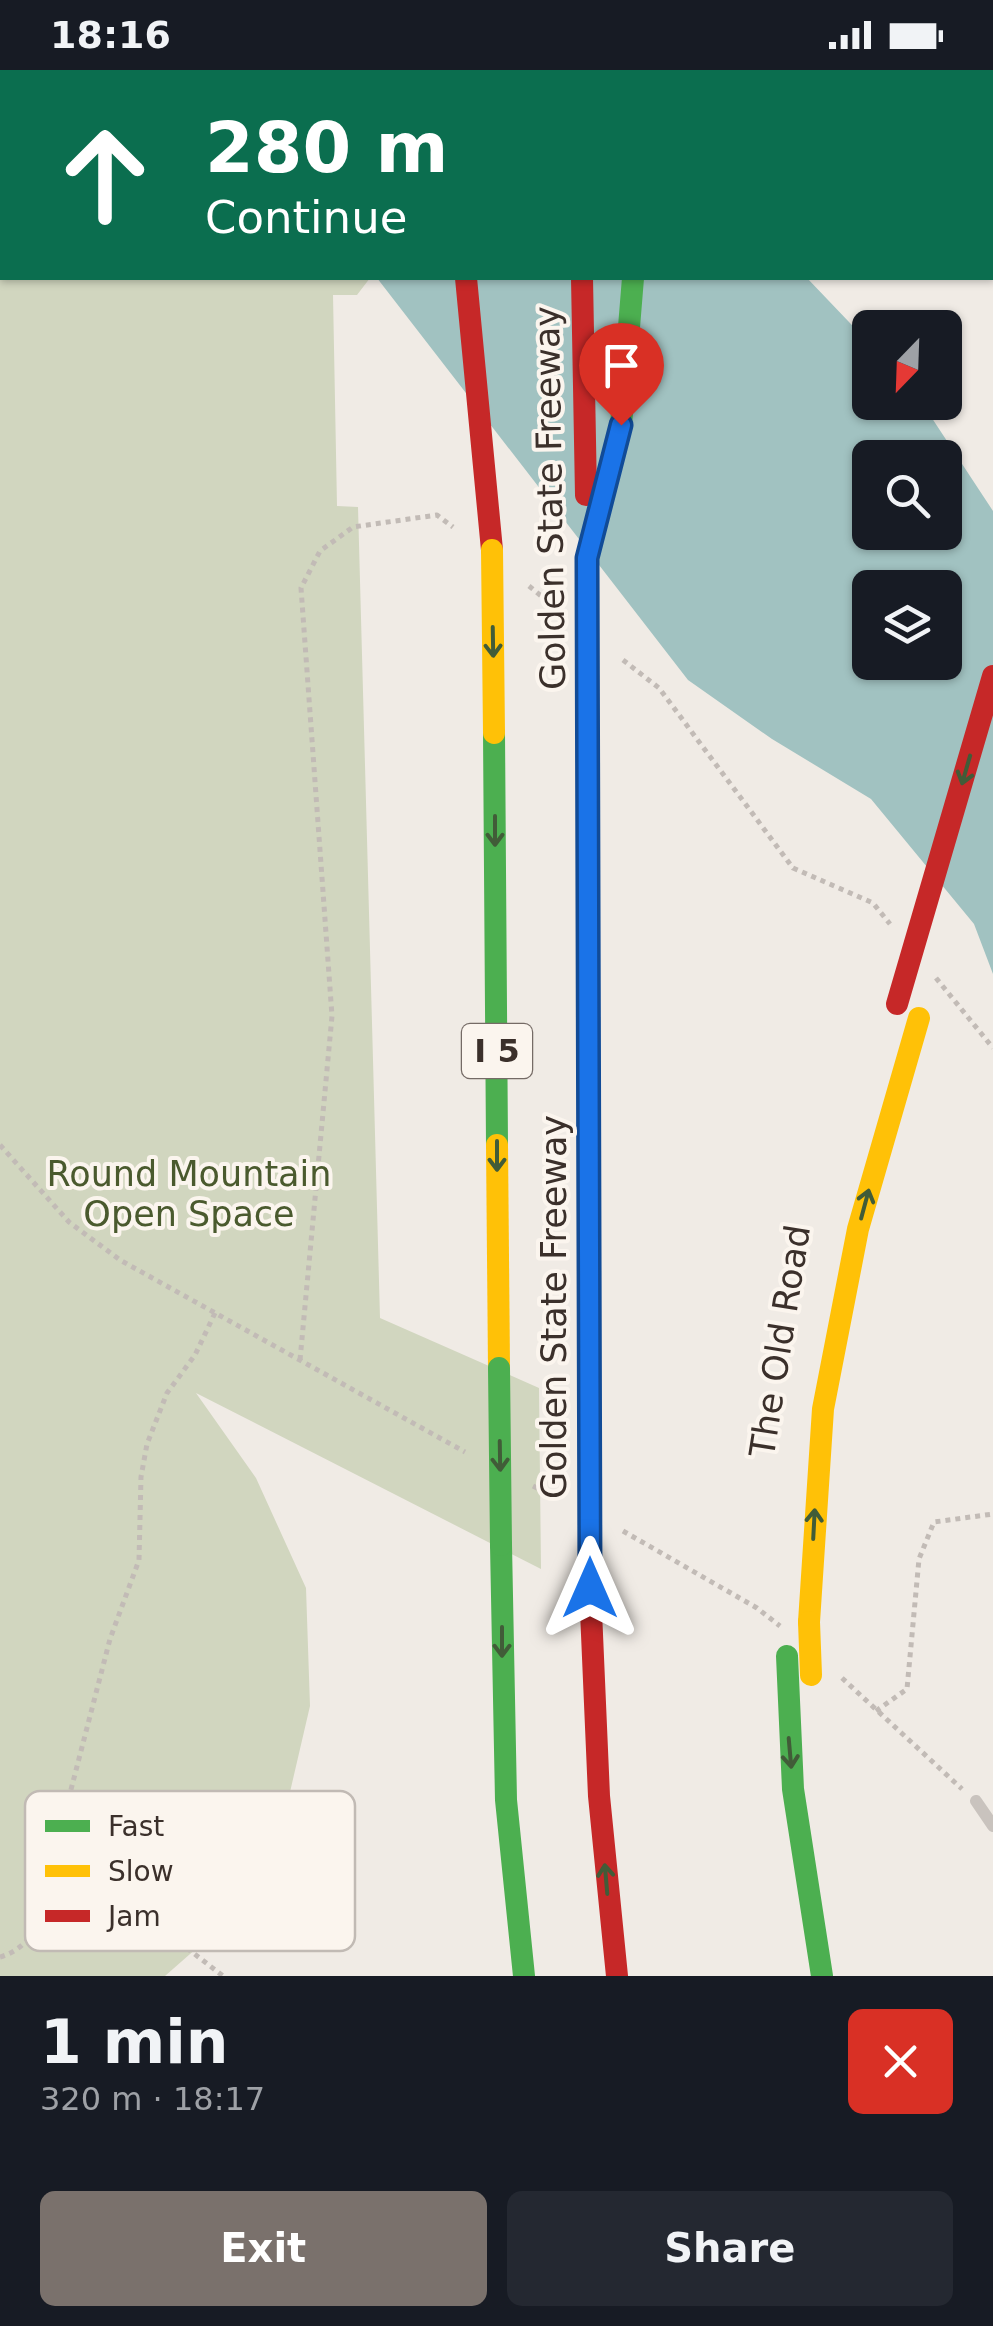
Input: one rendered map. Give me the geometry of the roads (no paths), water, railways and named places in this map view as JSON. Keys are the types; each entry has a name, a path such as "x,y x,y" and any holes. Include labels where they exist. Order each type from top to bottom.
{"main road":[{"name":"I 5","path":"466,280 492,550"},
{"name":"Golden State Freeway","path":"490,280 506,1800 524,1976"},
{"name":"Golden State Freeway","path":"582,280 587,558 590,1588 598,1796 617,1976"},
{"path":"587,558 621,425 632,280"},
{"path":"895,1013 993,676"},
{"name":"The Old Road","path":"822,1976 793,1790 786,1656 798,1622 823,1409 858,1229 921,1009"},
{"name":"The Old Road","path":"798,1622 811,1674 816,1771"}],"lane":[{"path":"976,1801 993,1826"}],"water":[{"path":"379,280 809,280 852,325 852,420 933,420 946,440 852,440 852,550 962,550 962,464 993,511 993,974 974,924 871,799 772,739 688,680"}],"park label":[{"name":"Round Mountain Open Space","path":"189,1194"}]}
